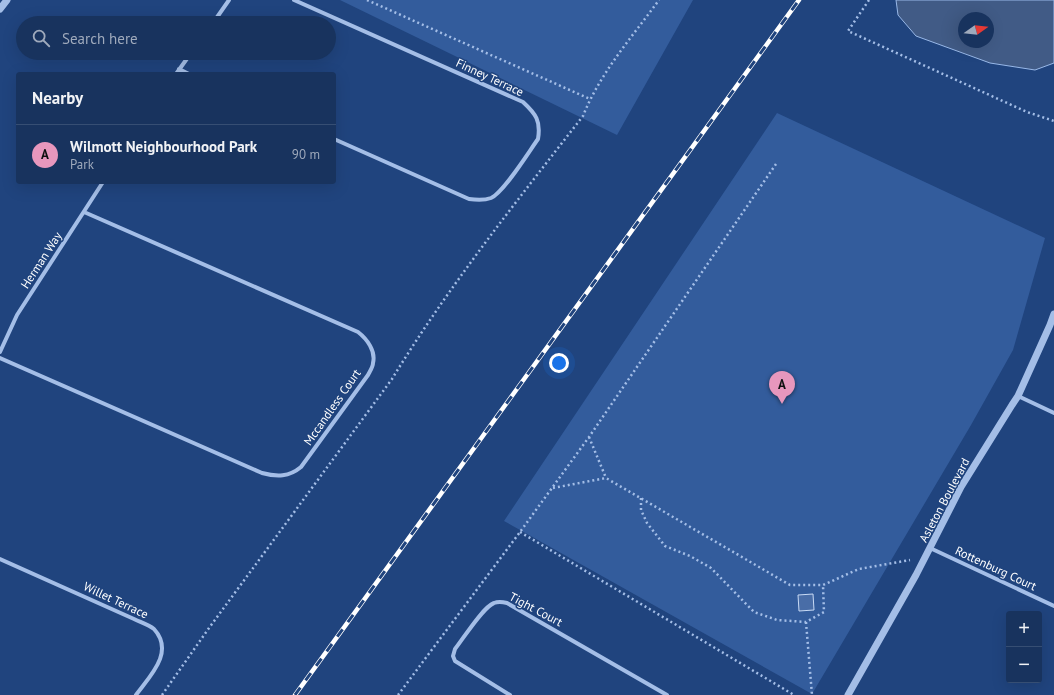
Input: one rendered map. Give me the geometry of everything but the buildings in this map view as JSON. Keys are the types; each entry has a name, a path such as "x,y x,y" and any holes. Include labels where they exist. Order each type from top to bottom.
{"street":[{"path":"0,9 7,0"},
{"path":"218,16 229,0"},
{"name":"Finney Terrace","path":"294,0 330,16"},
{"name":"Finney Terrace","path":"336,19 523,102 533,112 538,122 539,130 538,139 500,192 491,198 482,201 469,199 336,140"},
{"path":"177,72 186,60"},
{"path":"179,69 185,72"},
{"name":"Herman Way","path":"0,352 17,315 102,184"},
{"name":"Mccandless Court","path":"0,358 262,473 273,476 284,476 294,473 301,467 368,375 374,362 372,350 366,339 358,332 84,212"},
{"name":"Asleton Boulevard","path":"848,695 930,548 961,487 1018,396 1054,314"},
{"path":"1018,396 1054,413"},
{"name":"Rottenburg Court","path":"930,548 1054,606"},
{"name":"Willet Terrace","path":"0,559 153,629 162,641 163,652 154,671 136,695"},
{"name":"Tight Court","path":"510,695 455,661 453,656 455,649 487,608 495,603 501,602 507,603 667,695"}],"path":[{"path":"367,0 590,99"},
{"path":"162,695 209,628 392,380 417,338 495,230 583,116 590,99 617,57 659,0"},
{"path":"869,0 848,31 1027,112 1054,121"},
{"path":"398,695 589,437 776,164"},
{"path":"589,437 606,478 790,584 823,585 859,569 925,557"},
{"path":"552,488 606,478"},
{"path":"641,498 641,510 647,523 665,546 690,556 711,568 754,612 777,620 806,622 824,612 823,585"},
{"path":"520,532 794,695"},
{"path":"806,622 812,695"}],"shaded area":[{"path":"340,0 693,0 617,135"},
{"path":"896,0 1054,0 1054,63 1035,70 990,63 916,36 898,15"},
{"path":"777,113 1045,238 1013,350 971,425 812,694 504,521"}],"railway":[{"path":"295,695 799,0"}],"place":[{"name":"Wilmott Neighbourhood Park","path":"782,404"}]}
